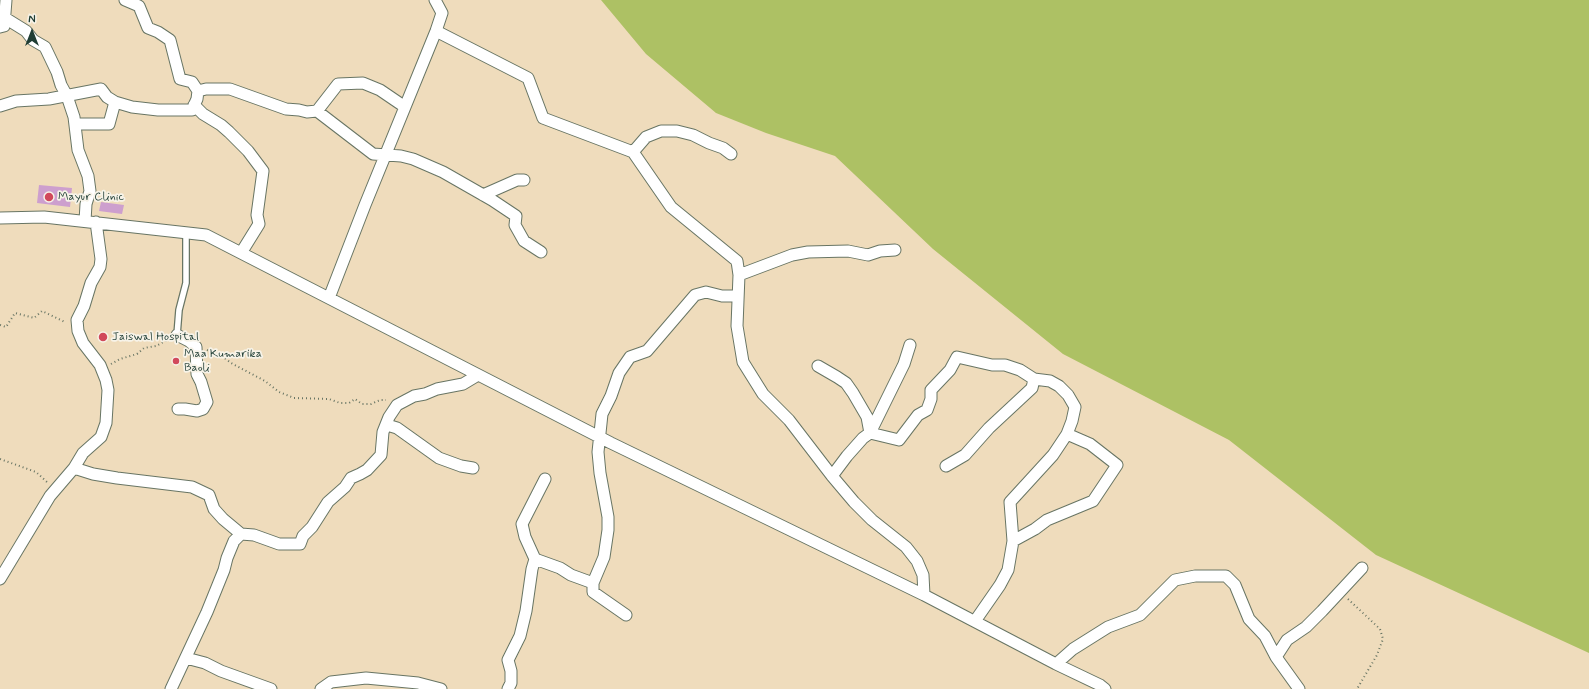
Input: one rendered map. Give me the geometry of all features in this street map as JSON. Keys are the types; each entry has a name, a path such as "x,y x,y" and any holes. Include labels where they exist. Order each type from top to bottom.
{"street":[{"path":"0,579 50,496 74,468 83,453 101,437 106,423 108,390 100,365 83,343 78,331 77,320 84,306 91,283 100,267 101,259 86,204 90,191 88,176 78,150 75,124 67,96 61,86 57,72 45,47 34,40 26,31 2,22 6,0"},
{"path":"0,106 16,101 49,99 101,89 107,97 115,102 132,107 158,110 192,110 198,91 192,82 180,79 170,40 158,32 148,28 139,6 125,0"},
{"path":"330,298 364,205 436,31 442,13 435,0"},
{"path":"436,31 528,78 543,118 633,152 671,207 737,261 739,274 737,326 743,362 763,394 789,420 832,476 872,520 906,547 917,561 923,575 924,594"},
{"path":"318,111 338,84 363,83 380,90 405,107"},
{"path":"198,91 206,89 230,89 286,108 308,112 318,111 373,154 401,156 425,163 483,195 516,216 515,225 524,241 540,252"},
{"path":"75,124 109,124 115,102"},
{"path":"194,105 203,114 229,132 248,150 263,171 257,215 259,224 241,253"},
{"path":"633,152 646,137 661,131 677,131 693,135 723,148 731,154"},
{"path":"483,195 517,180 524,180"},
{"path":"0,218 44,217 206,235 599,437 924,594 1056,664 1100,685 1105,689"},
{"path":"739,274 792,255 808,252 848,251 868,255 880,251 895,250"},
{"path":"626,615 593,592 593,582 604,557 608,530 608,517 600,473 598,452 602,414 611,396 619,373 630,357 646,351 695,295 706,292 722,296 737,296"},
{"path":"177,336 189,341 196,347 197,374 207,402 203,409 197,411 178,409"},
{"path":"832,476 847,456 863,438 870,433 904,364 910,345"},
{"path":"870,433 899,440 918,415 927,410 931,399 931,390 950,370 957,357 992,365 1005,365 1020,370 1034,379 1050,381 1059,386 1068,395 1074,407 1072,421 1067,434 1053,455 1010,502 1013,540 1008,570 1000,585 975,621"},
{"path":"818,366 846,383 867,417 870,433"},
{"path":"74,468 94,474 118,478 192,487 209,495 214,509 222,519 241,534 254,535 279,544 300,544 303,536 312,527 328,502 345,487 351,478 368,470 381,455 383,432 387,425 388,417 397,405 414,396 425,394 437,388 463,384 478,375"},
{"path":"946,466 965,455 989,428 1032,388 1034,379"},
{"path":"387,425 397,428 439,458 461,466 474,468"},
{"path":"1013,540 1035,529 1047,520 1093,501 1117,465 1090,444 1067,434"},
{"path":"508,689 511,684 511,671 508,660 520,636 535,559 525,537 522,524 545,479"},
{"path":"171,689 207,612 234,541 241,534"},
{"path":"535,559 560,568 581,579 593,582"},
{"path":"1276,657 1287,640 1306,627 1362,568"},
{"path":"1056,664 1073,649 1108,627 1140,615 1175,580 1195,576 1226,576 1235,586 1249,619 1265,636 1276,657 1299,689"},
{"path":"186,658 205,663 271,689"},
{"path":"321,689 331,682 366,678 418,683 441,689"}],"lane":[{"path":"177,336 179,310 186,283 186,232"}],"path":[{"path":"0,325 6,327 15,313 34,318 42,311 69,323 77,320"},
{"path":"100,365 110,365 120,359 137,354 144,348 156,346 177,336"},
{"path":"196,347 218,354 231,363 265,381 279,392 294,398 329,399 340,403 349,403 355,399 362,404 371,404 380,400 387,400 397,405"},
{"path":"0,459 36,472 56,490"},
{"path":"1340,591 1380,629 1383,640 1377,655 1357,689"}],"green space":[{"path":"601,0 1589,0 1589,653 1376,555 1229,440 1063,354 933,249 835,156 766,133 716,113 646,54"}],"building":[{"path":"39,185 72,188 70,207 37,203"},
{"path":"101,202 124,205 122,214 99,211"}],"place":[{"name":"Mayur Clinic","path":"49,197"},
{"name":"Jaiswal Hospital","path":"103,337"},
{"name":"Maa Kumarika Baoli","path":"176,361"}]}
